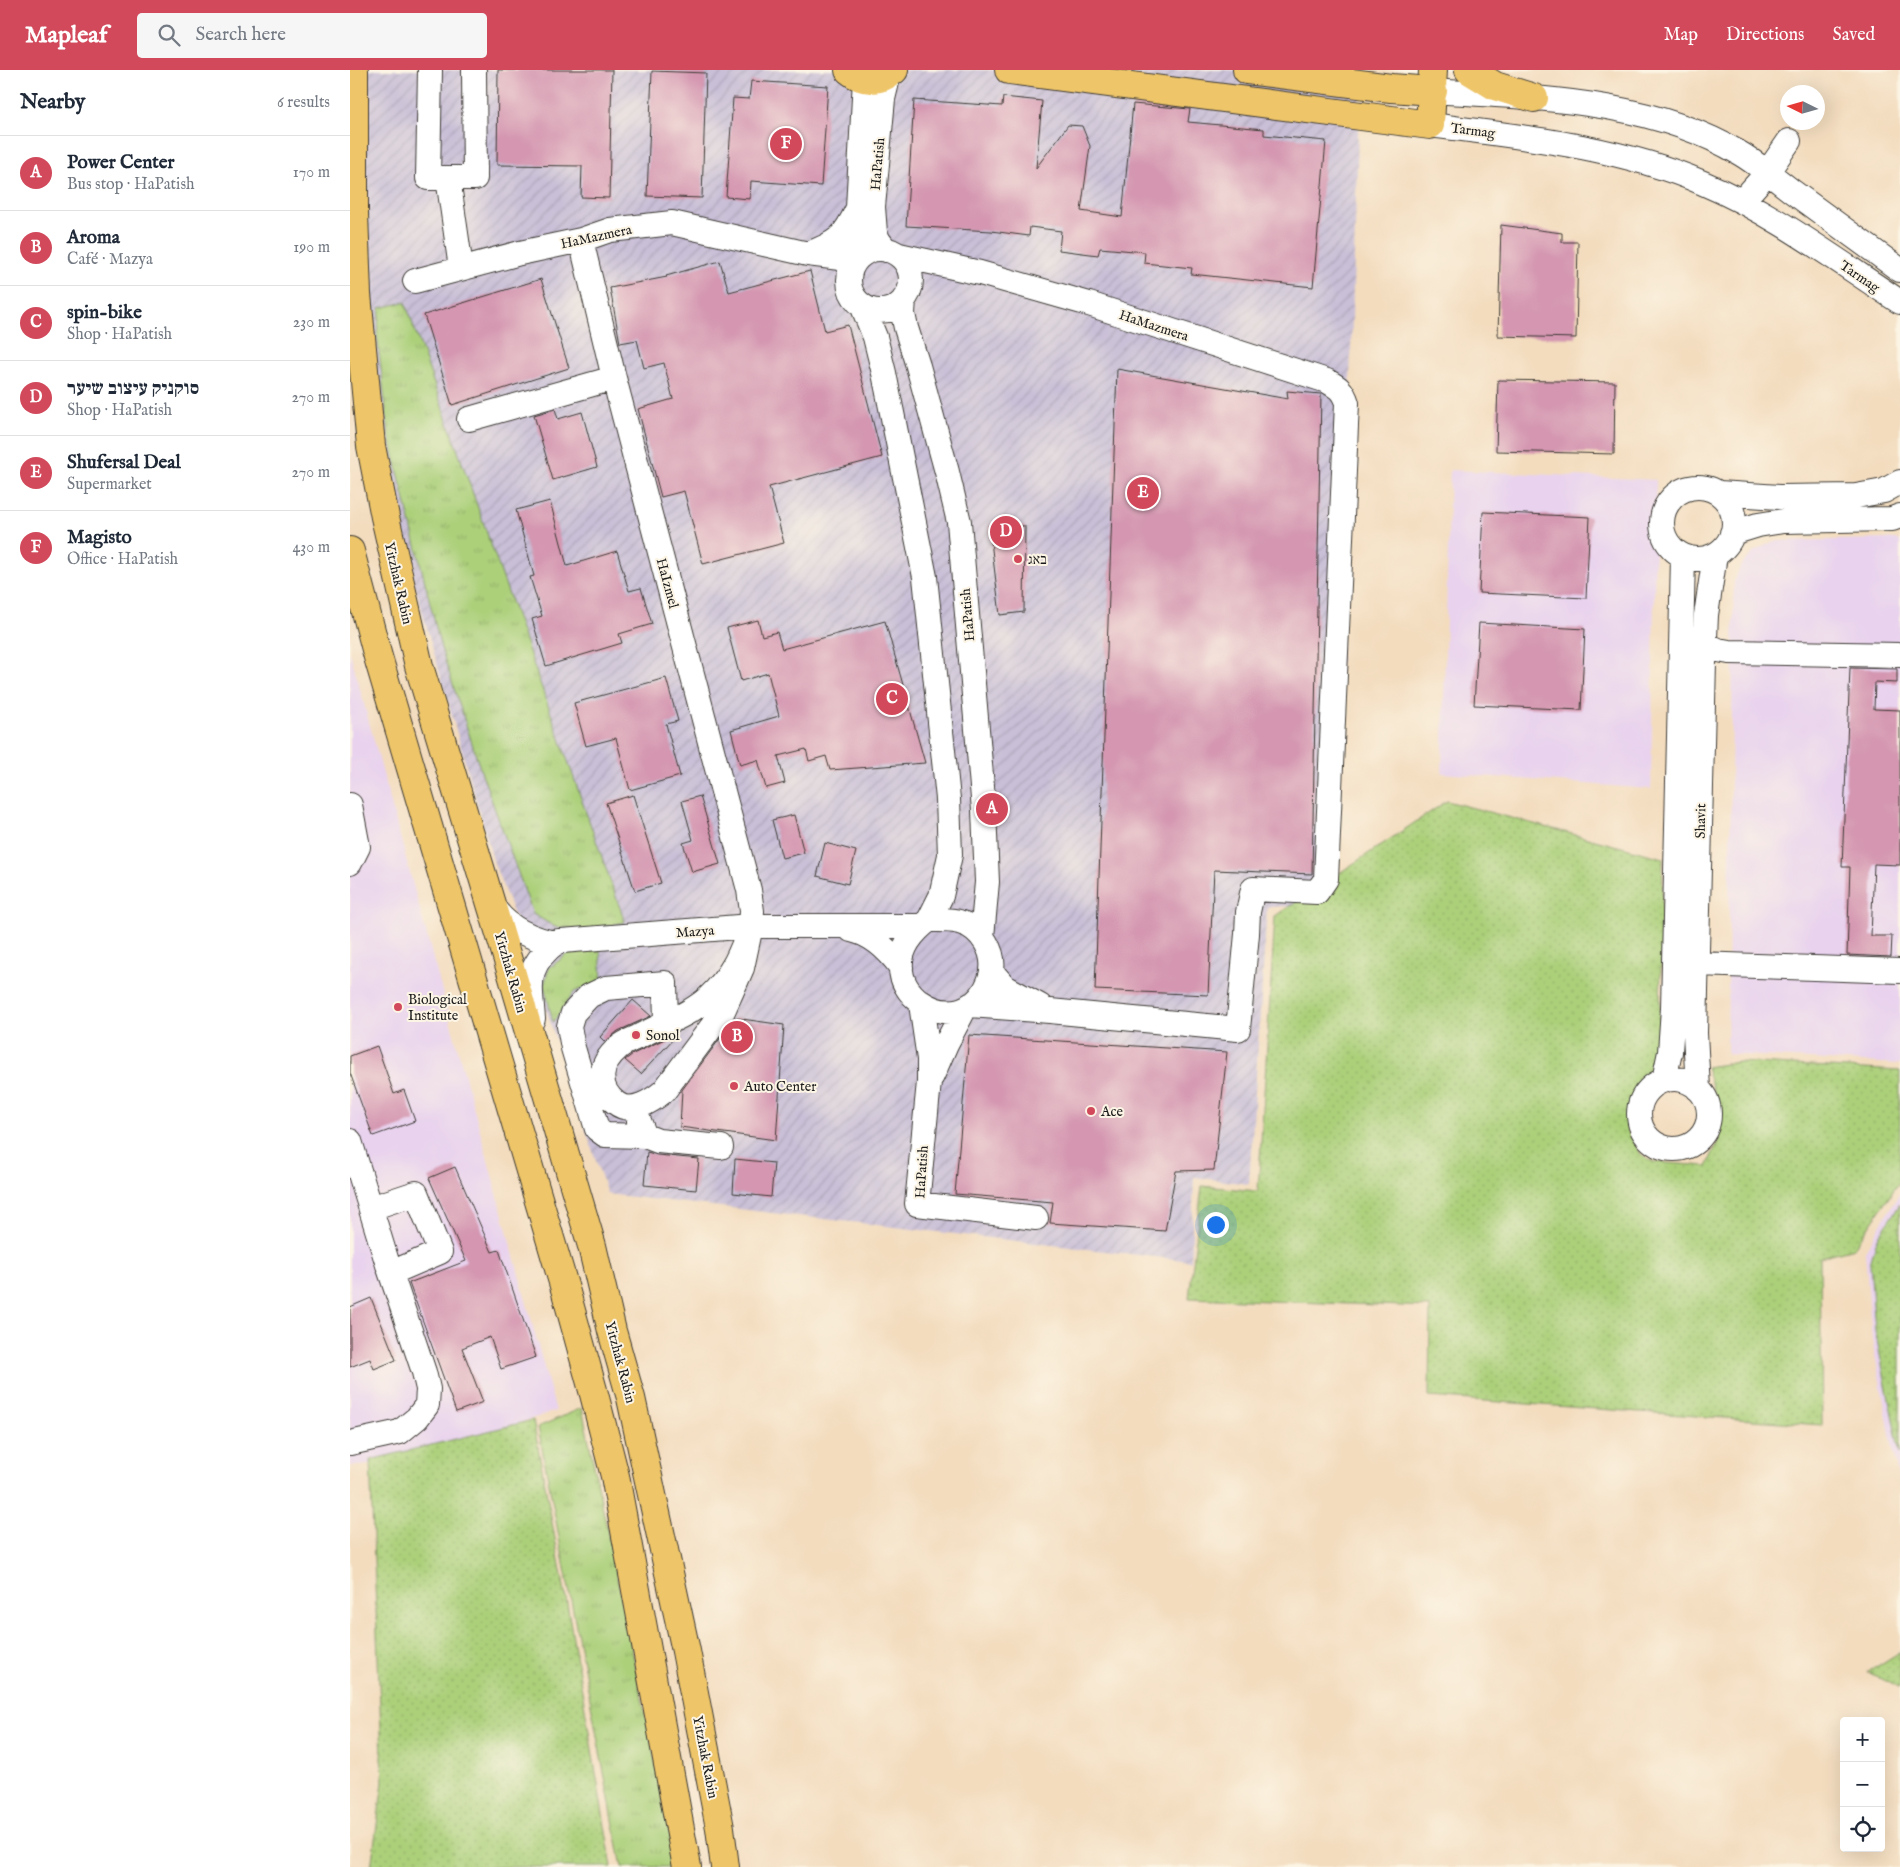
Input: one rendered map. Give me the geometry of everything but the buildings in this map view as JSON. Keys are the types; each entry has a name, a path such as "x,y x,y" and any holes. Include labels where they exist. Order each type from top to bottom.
{"main road":[{"name":"Yitzhak Rabin","path":"354,70 356,276 371,446 397,575 419,666 592,1246 612,1331 631,1398 686,1651 720,1828 724,1867"},
{"path":"354,148 364,92 372,70"},
{"name":"Tarmag","path":"1009,70 1430,125"},
{"name":"Tarmag","path":"1247,70 1433,80"},
{"path":"1469,70 1495,86 1534,98"},
{"path":"1391,79 1391,119"},
{"path":"1430,125 1433,80"},
{"path":"350,551 381,667 565,1289 615,1476 687,1867"}],"street":[{"path":"430,70 428,178 475,178 474,70"},
{"name":"HaPatish","path":"858,259 858,208 881,72"},
{"name":"HaPatish","path":"881,72 883,99 873,207 875,233 878,241 892,253"},
{"name":"Tarmag","path":"1433,80 1534,98 1617,109 1654,118 1705,136 1742,154 1900,270"},
{"name":"Tarmag","path":"1430,125 1558,142 1640,160 1704,183 1784,224 1900,302"},
{"path":"1742,201 1768,173 1789,141"},
{"path":"448,178 461,268"},
{"path":"808,254 825,248 842,237 858,208"},
{"name":"HaMazmera","path":"415,280 581,240 610,230 672,223 808,254 858,259"},
{"name":"HaIzmel","path":"581,240 614,378 749,890 752,911 751,926"},
{"path":"862,306 877,311 898,304 906,295 910,275 904,261 892,253 872,250 858,259 850,274 849,281 853,295 862,306 875,337 925,577 948,799 950,855 941,896 925,923 906,944 902,955 901,967 904,982 911,995 922,1004 935,1010 950,1012 967,1007 1050,1011"},
{"name":"HaMazmera","path":"892,253 980,273 1098,307 1327,381 1338,386 1344,393 1347,403 1326,879 1317,892 1252,889 1248,912 1238,1029 1050,1011"},
{"name":"HaMazmera","path":"906,295 930,278 964,272 980,273"},
{"name":"HaPatish","path":"906,295 903,314 906,328 921,374 959,522 984,810 987,890 982,937"},
{"path":"469,419 614,378"},
{"path":"1719,494 1779,497 1856,496 1884,491 1900,482"},
{"path":"1690,488 1708,488 1719,494 1732,511 1734,522 1732,533 1723,549 1715,555 1704,559 1693,559 1683,556 1673,549 1666,540 1662,528 1663,516 1667,505 1674,496 1690,488"},
{"path":"1732,533 1758,525 1782,521 1892,519 1900,516"},
{"name":"Shavit","path":"1698,1089 1695,1033 1705,644 1710,586 1715,555"},
{"name":"Shavit","path":"1664,1080 1670,1052 1673,1008 1683,556"},
{"path":"1705,644 1718,650 1729,652 1900,654"},
{"path":"350,805 358,847 350,863"},
{"name":"Mazya","path":"490,899 495,909 508,924 537,939 549,942 751,926 832,927 925,923"},
{"path":"925,923 959,922 972,928 988,946 992,960 992,972 988,985 967,1007"},
{"path":"751,926 742,968 722,1013 664,1091 652,1101 636,1106 620,1106 609,1097 602,1081 603,1070 608,1058 618,1047 706,999 723,984 736,964 751,926"},
{"name":"Mazya","path":"832,927 855,931 871,938 889,952 901,967"},
{"path":"536,1055 530,986 532,972 538,959 558,941"},
{"path":"1697,964 1900,971"},
{"path":"992,972 1005,987 1050,1011"},
{"path":"666,1022 665,984 606,988 589,996 573,1013 569,1026 573,1048 598,1129 605,1135 645,1136 658,1141 721,1147"},
{"name":"HaPatish","path":"922,1004 930,1082 917,1204 1036,1218"},
{"name":"HaPatish","path":"930,1082 946,1044 967,1007"},
{"path":"1677,1079 1691,1083 1708,1103 1709,1117 1705,1131 1697,1142 1685,1148 1671,1150 1657,1146 1647,1137 1640,1125 1639,1111 1643,1098 1651,1087 1664,1080 1677,1079"},
{"path":"636,1106 639,1123 645,1136"},
{"path":"350,1141 428,1389 426,1405 417,1418 400,1432 350,1443"},
{"path":"372,1208 416,1193 440,1252 391,1273"}],"shaded area":[{"path":"364,70 1329,70 1360,73 1333,904 1267,907 1249,1184 1194,1177 1191,1261 607,1194 519,928 494,863 403,544 382,444 369,350"},
{"path":"1450,470 1656,480 1651,789 1442,773"},
{"path":"1895,539 1900,541 1900,1064 1727,1054 1734,582 1741,565 1755,551 1774,541"},
{"name":"Biological Institute","path":"350,652 556,1411 396,1462 350,1466"},
{"path":"1900,1192 1900,1486 1872,1339 1865,1251"}],"green space":[{"path":"405,302 625,922 586,930 555,927 533,914 481,771 441,648 389,435 377,335 380,308"},
{"path":"1447,801 1663,858 1659,1069 1639,1081 1630,1110 1628,1132 1642,1156 1654,1162 1707,1166 1720,1137 1717,1103 1706,1067 1739,1062 1900,1071 1900,1181 1854,1248 1820,1257 1822,1425 1429,1397 1430,1307 1189,1298 1202,1186 1258,1191 1275,916"},
{"path":"600,949 602,981 574,992 553,1022 544,985 549,968 569,953"},
{"path":"1900,1204 1900,1454 1875,1330 1870,1264 1877,1239"},
{"path":"582,1408 677,1867 622,1867 538,1427"},
{"path":"533,1420 567,1603 612,1867 371,1867 383,1782 370,1460"},
{"path":"1900,1652 1900,1689 1868,1672"}],"place":[{"name":"Magisto","path":"786,144"},
{"name":"Shufersal Deal","path":"1143,493"},
{"name":"סוקניק עיצוב שיער","path":"1006,532"},
{"name":"באג","path":"1018,559"},
{"name":"spin-bike","path":"892,699"},
{"name":"Power Center","path":"992,809"},
{"name":"Biological Institute","path":"398,1007"},
{"name":"Sonol","path":"636,1035"},
{"name":"Aroma","path":"737,1037"},
{"name":"Auto Center","path":"734,1086"},
{"name":"Ace","path":"1091,1111"}]}
